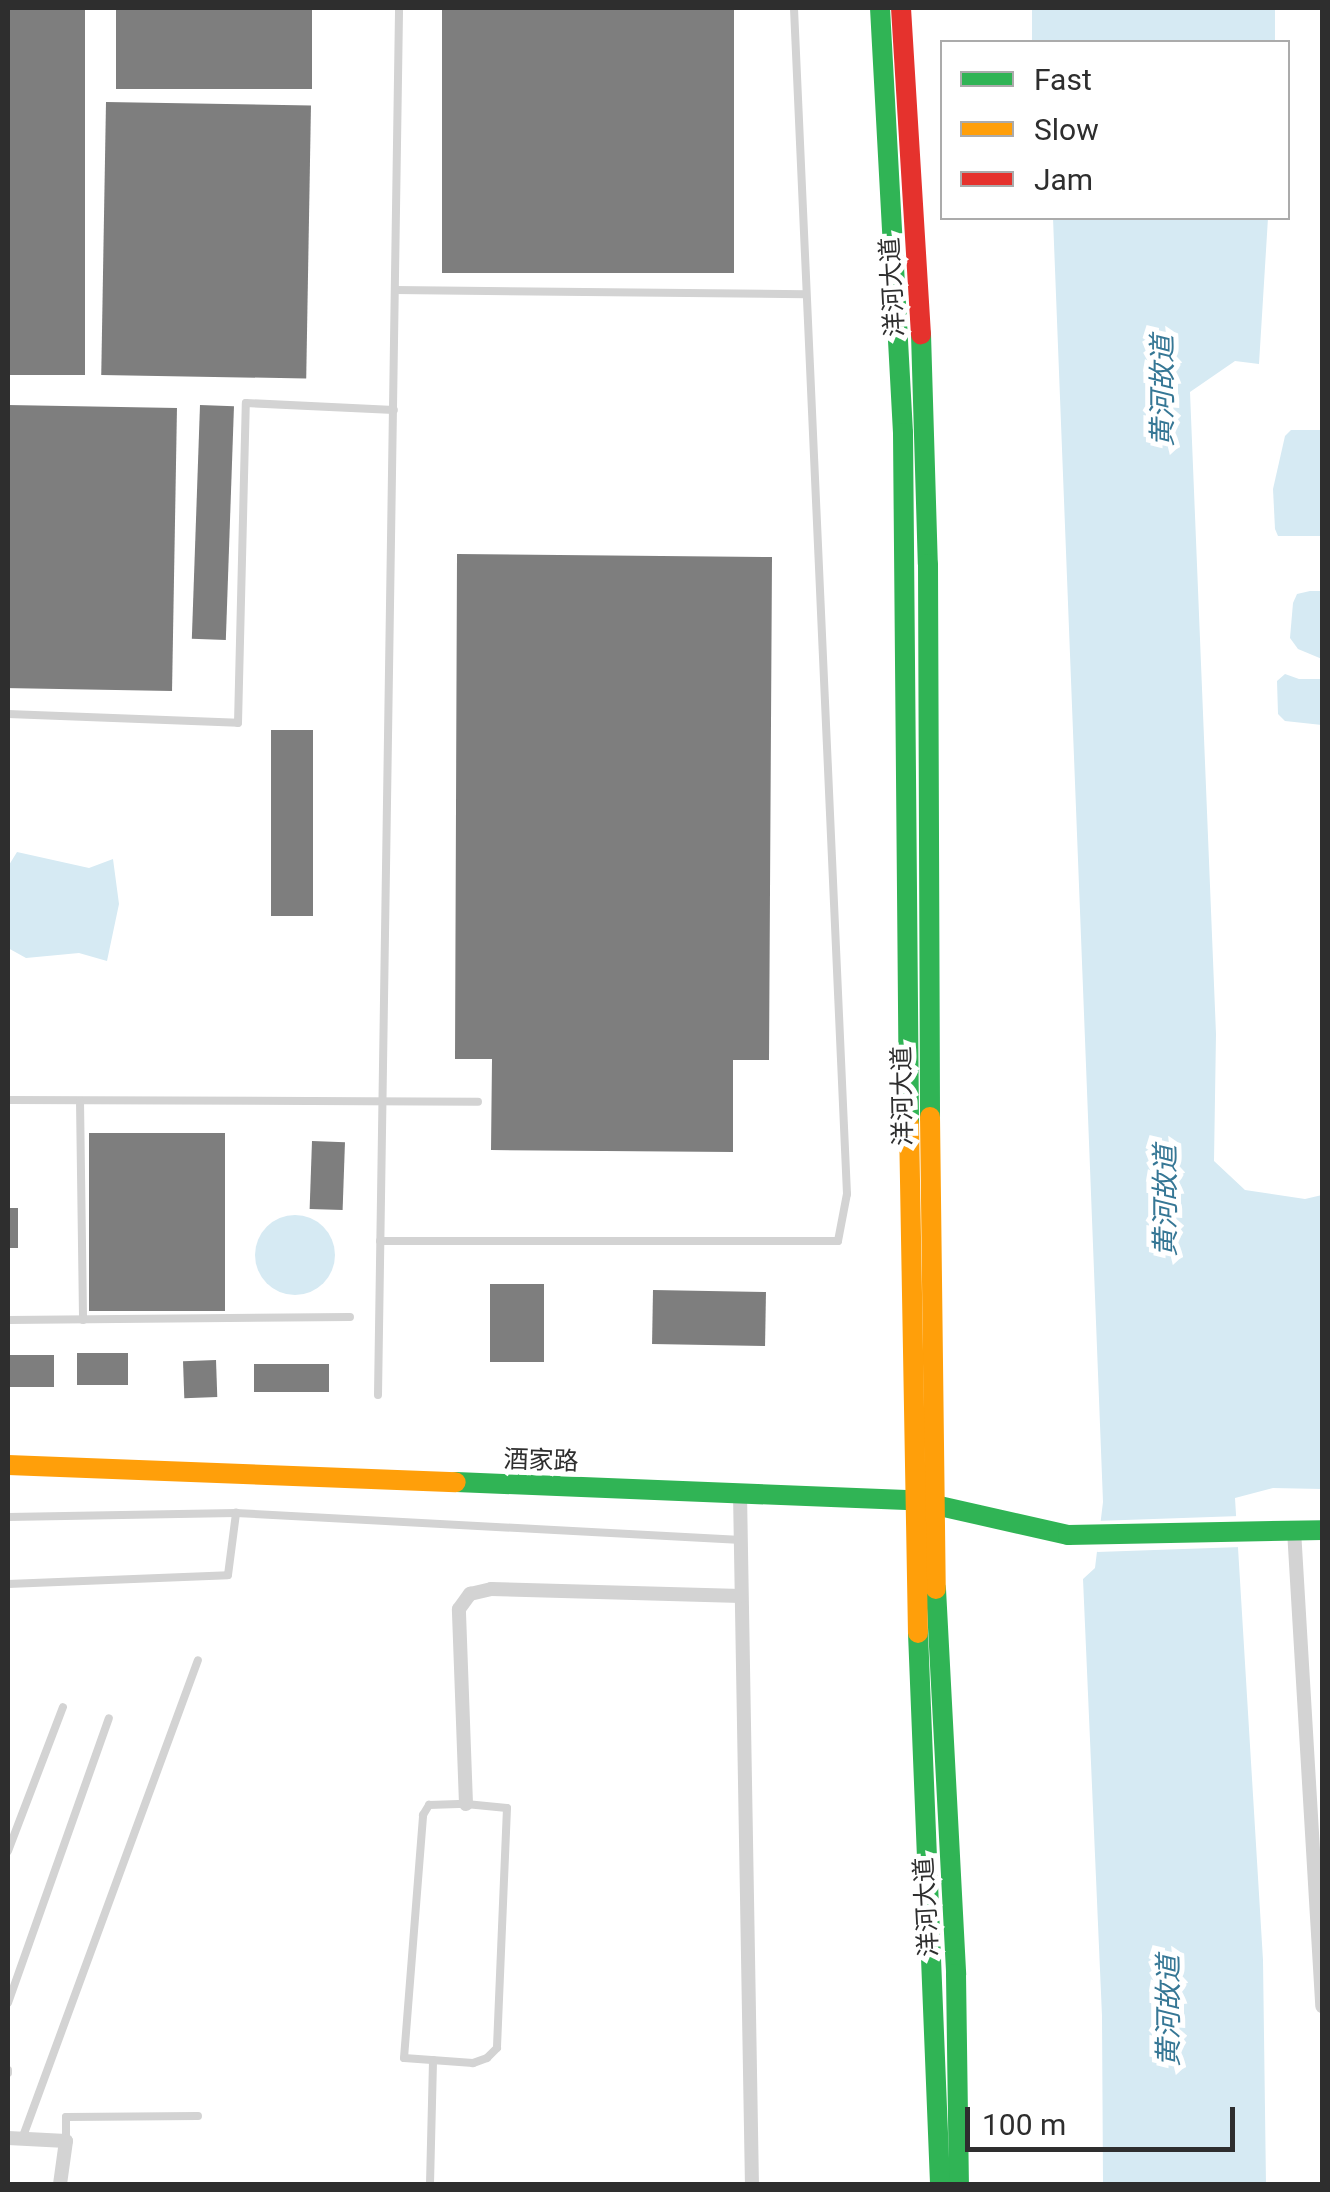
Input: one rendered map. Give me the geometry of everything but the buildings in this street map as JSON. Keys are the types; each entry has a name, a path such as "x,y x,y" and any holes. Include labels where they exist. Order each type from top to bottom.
{"main road":[{"name":"洋河大道","path":"880,8 903,433 922,1502 940,2184"},
{"name":"洋河大道","path":"901,8 920,302 928,564 922,1502 956,1974 959,2184"},
{"name":"酒家路","path":"8,1465 922,1502 1068,1535 1294,1530"},
{"path":"1294,1530 1322,1530"}],"street":[{"path":"740,1494 752,2184"},
{"path":"1294,1530 1322,2006"},
{"path":"466,1804 459,1608 470,1594 491,1589 742,1596"},
{"path":"15,2139 66,2141 60,2184"}],"lane":[{"path":"378,1395 399,8"},
{"path":"380,1241 838,1241 847,1194 794,8"},
{"path":"395,290 806,294"},
{"path":"8,714 238,723 246,403 394,410"},
{"path":"8,1100 478,1102"},
{"path":"80,1100 83,1320"},
{"path":"8,1320 350,1318"},
{"path":"8,1584 228,1575 236,1513"},
{"path":"8,1516 236,1513 740,1540"},
{"path":"15,2139 198,1660"},
{"path":"8,1851 10,1835 63,1707"},
{"path":"8,2003 108,1718"},
{"path":"428,1805 507,1808 496,2048 487,2058 473,2062 433,2060 404,2058 423,1815 428,1805"},
{"path":"430,2184 433,2060"},
{"path":"66,2141 66,2118 198,2116"}],"water":[{"path":"1032,8 1275,8 1275,40 1032,40"},
{"name":"黄河故道","path":"1053,220 1268,220 1259,364 1235,361 1190,392 1216,1034 1214,1161 1245,1190 1305,1199 1322,1195 1322,1489 1273,1488 1235,1498 1263,1960 1266,2184 1103,2184 1102,2016 1083,1579 1095,1568 1103,1502"},
{"path":"1291,430 1322,430 1322,536 1278,536 1275,529 1273,489 1285,436"},
{"path":"1322,591 1322,659 1298,649 1290,638 1293,603 1297,594"},
{"path":"1285,674 1299,679 1322,679 1322,725 1285,721 1278,714 1277,681"},
{"path":"17,852 89,868 113,859 119,904 107,961 79,953 26,958 8,948 9,865"},
{"path":"287,1215 303,1215 328,1233 335,1255 332,1270 317,1288 303,1295 287,1295 262,1277 255,1263 255,1247 273,1222"}],"pier":[{"path":"1240,1516 1241,1547 1097,1552 1096,1521"}],"traffic: fast":[{"path":"880,8 903,433 909,1124"},
{"path":"921,334 928,564 930,1117"},
{"path":"456,1482 913,1500 1068,1535 1322,1530"},
{"path":"936,1589 956,1974 959,2184"},
{"path":"918,1633 940,2184"}],"traffic: slow":[{"path":"930,1117 936,1589"},
{"path":"909,1124 918,1633"},
{"path":"8,1465 456,1482"}],"traffic: jam":[{"path":"901,8 921,334"}]}
